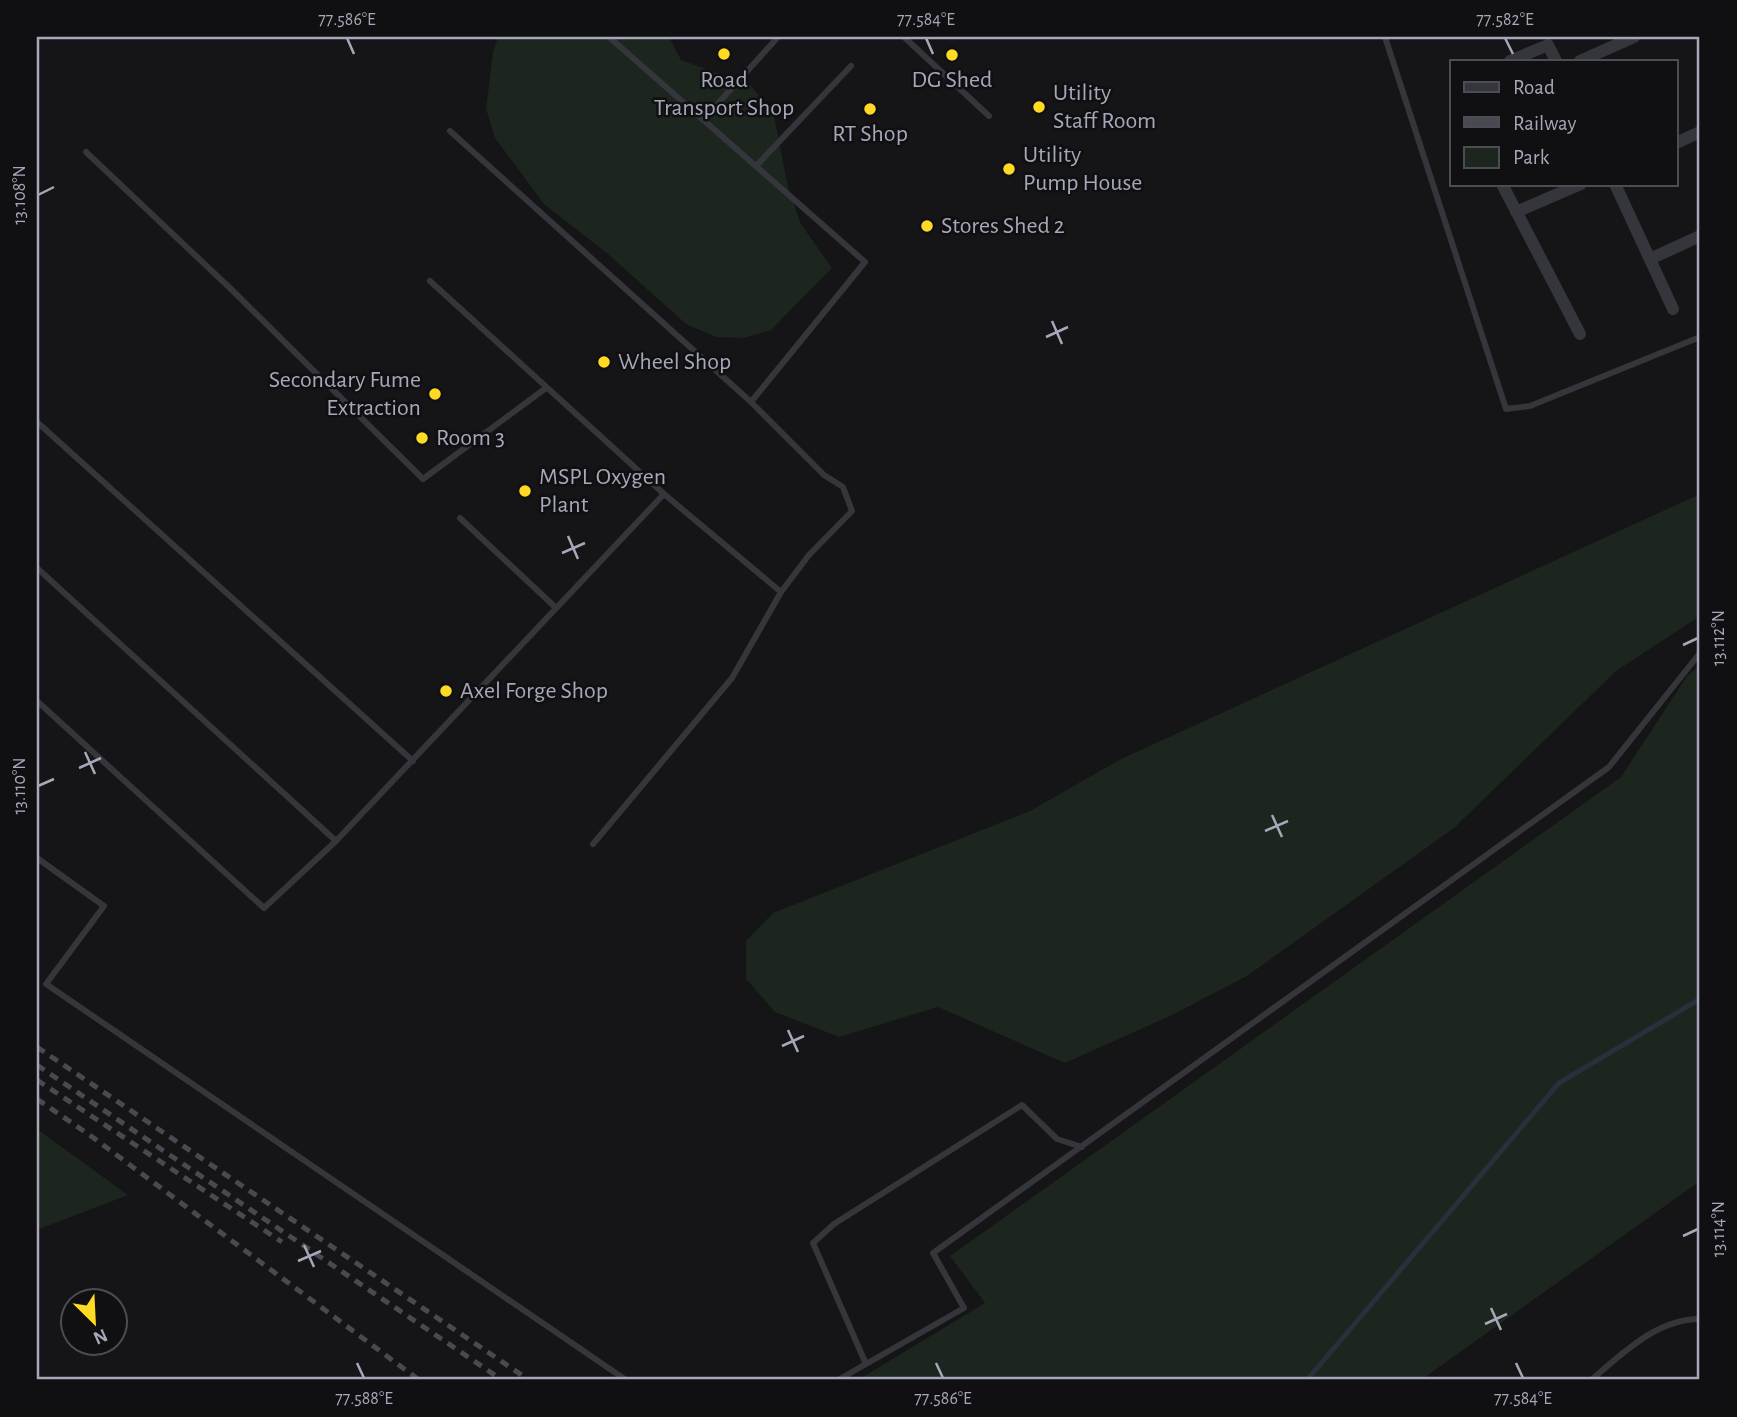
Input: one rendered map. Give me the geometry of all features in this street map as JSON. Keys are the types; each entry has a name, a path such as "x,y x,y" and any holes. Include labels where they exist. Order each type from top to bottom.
{"street":[{"path":"1582,60 1634,37"},
{"path":"1512,60 1548,45 1556,60"},
{"path":"1678,142 1700,132"},
{"path":"1503,186 1580,334"},
{"path":"1516,212 1576,186"},
{"path":"1616,186 1673,309"},
{"path":"1650,259 1700,236"}],"lane":[{"path":"609,37 865,262 751,402"},
{"path":"704,120 778,37"},
{"path":"904,37 989,116"},
{"path":"1385,37 1506,409 1530,406 1700,337"},
{"path":"757,166 851,66"},
{"path":"450,131 751,402 824,475 843,486 852,504 852,511 809,555 781,592 732,678 593,844"},
{"path":"86,152 232,290 423,479 546,388"},
{"path":"430,281 664,495 781,592"},
{"path":"37,422 413,761"},
{"path":"37,701 264,908 336,842 547,621 555,607 664,495"},
{"path":"460,518 555,607"},
{"path":"37,568 336,842"},
{"path":"838,1380 964,1308 933,1253 1609,767 1700,653"},
{"path":"37,858 104,906 46,984 626,1380"},
{"path":"866,1364 813,1243 834,1224 1021,1105 1057,1139 1082,1147"},
{"path":"1591,1380 1634,1343 1670,1324 1700,1319"}],"green space":[{"path":"498,37 669,37 681,60 749,84 773,111 788,187 801,224 832,268 771,330 744,338 716,337 686,324 609,255 544,204 495,138 486,109 493,52"},
{"path":"1700,494 1700,616 1616,671 1454,828 1247,976 1170,1016 1065,1063 938,1007 839,1037 775,1012 746,979 746,941 773,913 1030,811 1121,759"},
{"path":"1700,665 1700,1181 1421,1380 858,1380 985,1303 950,1256 1621,777 1687,676"},
{"path":"37,1129 128,1195 37,1230"}],"waterway":[{"path":"1307,1380 1559,1083 1700,999"}],"railway":[{"path":"37,1047 529,1380"},
{"path":"37,1065 502,1380"},
{"path":"37,1080 282,1242"},
{"path":"37,1099 91,1136 419,1380"}],"place":[{"name":"Road Transport Shop","path":"724,54"},
{"name":"DG Shed","path":"952,55"},
{"name":"Utility Staff Room","path":"1039,107"},
{"name":"RT Shop","path":"870,109"},
{"name":"Utility Pump House","path":"1009,169"},
{"name":"Stores Shed 2","path":"927,226"},
{"name":"Wheel Shop","path":"604,362"},
{"name":"Secondary Fume Extraction","path":"435,394"},
{"name":"Room 3","path":"422,438"},
{"name":"MSPL Oxygen Plant","path":"525,491"},
{"name":"Axel Forge Shop","path":"446,691"}]}
